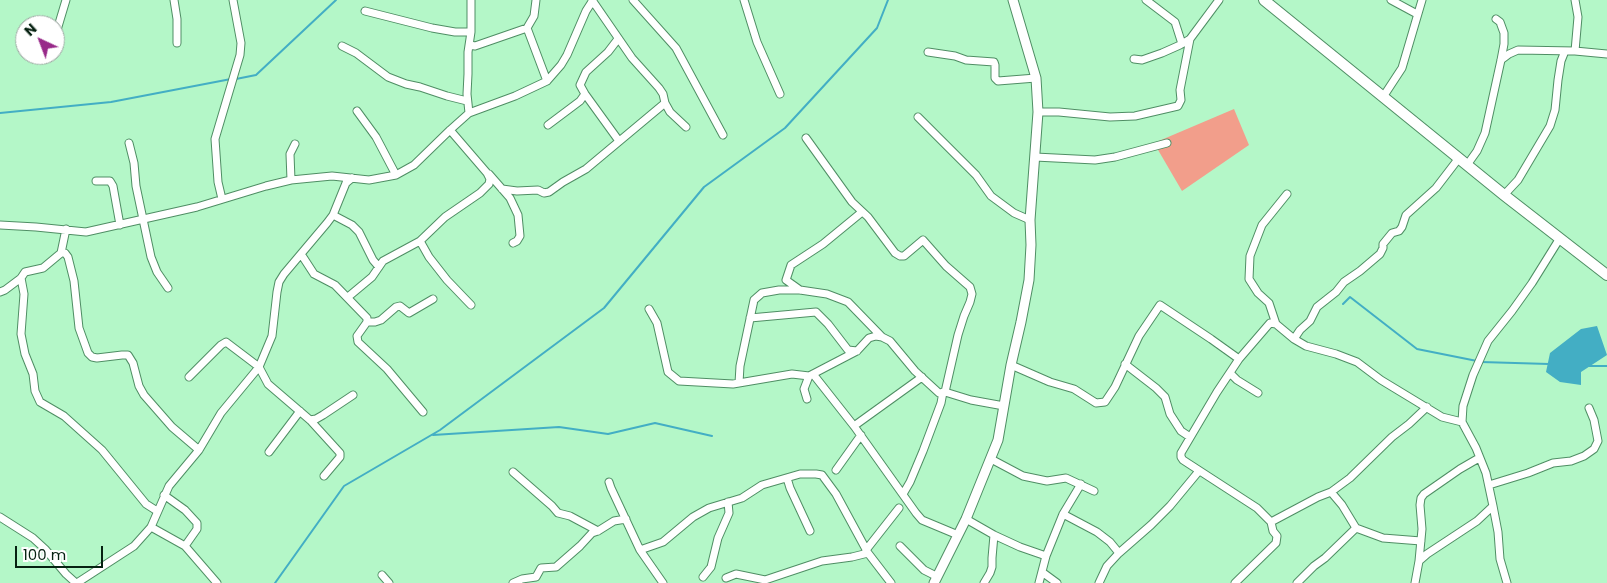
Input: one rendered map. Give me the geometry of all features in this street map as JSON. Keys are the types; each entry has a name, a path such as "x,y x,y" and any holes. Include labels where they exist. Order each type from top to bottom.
{"main road":[{"path":"1264,0 1504,195 1607,275"}],"street":[{"path":"62,15 66,0"},
{"path":"174,0 177,19 177,43"},
{"path":"222,199 218,182 216,139 240,56 241,43 233,0"},
{"path":"469,113 466,101 468,52 471,32 470,0"},
{"path":"470,45 475,46 526,28 534,16 536,0"},
{"path":"0,226 66,229 86,232 144,219 291,180 332,176 369,180 396,175 414,165 469,113 515,96 547,81 567,55 586,11 593,0 618,39 645,74 659,88 670,112 686,127"},
{"path":"633,0 676,48 723,135"},
{"path":"744,0 756,42 780,94"},
{"path":"900,546 935,580 966,520 998,440 1011,365 1029,280 1030,220 1038,112 1036,78 1013,0"},
{"path":"1146,0 1176,22 1182,44"},
{"path":"1134,60 1142,60 1190,39 1219,0"},
{"path":"1391,0 1417,14"},
{"path":"1384,97 1402,68 1422,0"},
{"path":"1575,0 1578,17 1576,51"},
{"path":"365,11 432,28 455,32 471,32"},
{"path":"1294,339 1310,321 1317,307 1336,292 1344,282 1380,254 1383,248 1382,244 1392,233 1402,227 1406,215 1477,151 1485,133 1502,60 1504,33 1500,22 1496,19"},
{"path":"526,28 547,81"},
{"path":"618,39 608,52 586,72 580,85 619,141"},
{"path":"1038,112 1060,112 1110,117 1135,116 1178,106 1181,100 1180,90 1190,39"},
{"path":"342,46 356,53 388,78 466,101"},
{"path":"1502,60 1518,50 1576,51 1607,54"},
{"path":"1504,195 1518,180 1550,126 1555,110 1561,61 1566,51"},
{"path":"928,52 955,56 966,60 994,62 995,78 998,81 1036,78"},
{"path":"548,125 580,101 585,94"},
{"path":"502,189 549,192 586,169 665,104"},
{"path":"357,111 376,137 396,175"},
{"path":"918,117 976,175 991,196 1014,213 1030,220"},
{"path":"450,130 515,206 520,223 520,236 513,243"},
{"path":"806,138 852,202 873,223 895,253 904,256 923,240 946,266 970,288 972,294 958,335 941,403 923,451 903,494"},
{"path":"128,143 134,163 140,209 144,219 151,256 157,272 168,288"},
{"path":"1035,158 1095,160 1115,157 1167,143"},
{"path":"291,180 290,154 295,144"},
{"path":"348,297 372,277 383,261 420,241 445,217 480,193 489,184 488,173"},
{"path":"0,517 34,538 76,583 134,546 151,527 169,486 199,450 221,414 259,368 272,336 279,282 332,215 346,183 352,178"},
{"path":"96,181 110,181 113,186 120,225"},
{"path":"1276,324 1269,303 1258,293 1249,279 1250,256 1262,225 1287,194"},
{"path":"800,290 786,280 791,265 823,244 862,212"},
{"path":"332,215 352,225 360,232 373,260 379,267"},
{"path":"0,292 21,278 25,272 43,268 61,253 66,229"},
{"path":"1507,583 1500,559 1498,532 1489,485 1476,448 1462,422 1463,406 1488,341 1532,283 1560,238"},
{"path":"420,241 429,257 447,280 471,305"},
{"path":"61,253 65,253 68,257 74,281 79,328 88,353 92,357 97,358 128,355 133,362 139,386 144,395 172,427 199,450"},
{"path":"301,254 314,274 335,285 368,318 368,322"},
{"path":"21,278 24,294 21,334 25,354 33,374 35,391 40,402 64,416 102,450 146,504 157,511"},
{"path":"739,383 740,366 754,300 762,293 779,290 800,290 827,294 848,302 882,337"},
{"path":"368,322 381,320 396,307 400,306 410,313 433,299"},
{"path":"1011,365 1050,382 1074,389 1098,403 1105,402 1115,387 1139,336 1160,305 1239,359"},
{"path":"649,309 657,323 668,372 679,381 705,384 739,383 792,374 811,376 861,435 922,520 958,535"},
{"path":"750,318 816,312 842,340 848,350 857,351"},
{"path":"368,322 357,336 358,342 387,369 423,412"},
{"path":"1235,583 1276,543 1277,536 1271,522 1257,508 1183,460 1181,452 1216,392 1239,359 1270,323 1276,324 1306,346 1357,362 1381,380 1442,417 1462,422"},
{"path":"807,399 804,389 811,376 857,351 870,338 876,336 890,341 922,377 939,392 1004,406"},
{"path":"189,377 226,342 259,368 268,384 310,420 340,453 340,457 324,476"},
{"path":"1125,364 1165,397 1170,414 1181,431 1190,437"},
{"path":"1230,373 1258,393"},
{"path":"854,426 922,377"},
{"path":"310,420 323,415 353,395"},
{"path":"1271,522 1331,492 1350,478 1392,437 1427,407"},
{"path":"1489,485 1553,463 1571,461 1584,456 1594,449 1598,441 1594,420 1589,408"},
{"path":"269,452 300,411"},
{"path":"836,470 861,435"},
{"path":"1414,583 1419,561 1422,529 1420,505 1424,494 1479,458"},
{"path":"991,459 1023,476 1046,481 1066,478 1094,490"},
{"path":"1102,582 1107,566 1170,506 1200,471"},
{"path":"513,472 558,513 570,516 598,531"},
{"path":"640,550 663,542 693,517 709,508 742,498 762,485 800,474 822,475 836,494 867,551 891,583"},
{"path":"787,478 810,531"},
{"path":"610,482 611,488 640,550 662,583"},
{"path":"1039,583 1046,556 1063,514 1081,484"},
{"path":"1331,492 1356,528 1382,538 1421,541"},
{"path":"164,495 185,510 197,523 198,529 185,546"},
{"path":"703,577 711,567 718,538 729,513 728,502"},
{"path":"1419,561 1477,521 1493,506"},
{"path":"726,578 736,574 765,580 822,561 852,558 867,551 898,508"},
{"path":"1063,514 1097,532 1110,542 1119,553"},
{"path":"514,583 522,579 536,577 541,568 550,568 561,564 592,533 614,520 626,519"},
{"path":"966,520 1020,547 1046,556"},
{"path":"151,527 185,546 217,583"},
{"path":"1296,583 1314,566 1326,558 1356,528"},
{"path":"984,583 992,567 994,535"},
{"path":"1042,572 1057,583"},
{"path":"382,575 389,583"}],"shaded area":[{"path":"1234,109 1249,145 1182,191 1154,143"}],"water":[{"path":"1597,326 1607,355 1581,372 1581,385 1560,382 1546,372 1550,353 1581,329"}],"waterway":[{"path":"236,79 256,75 336,0"},
{"path":"275,583 344,486 440,430 604,308 704,187 785,128 877,28 888,0"},
{"path":"0,113 111,102 231,79"},
{"path":"1343,304 1350,297 1417,349 1477,361"},
{"path":"1481,362 1549,364"},
{"path":"1589,366 1607,366"},
{"path":"433,435 559,427 608,434 655,423 712,436"}]}
